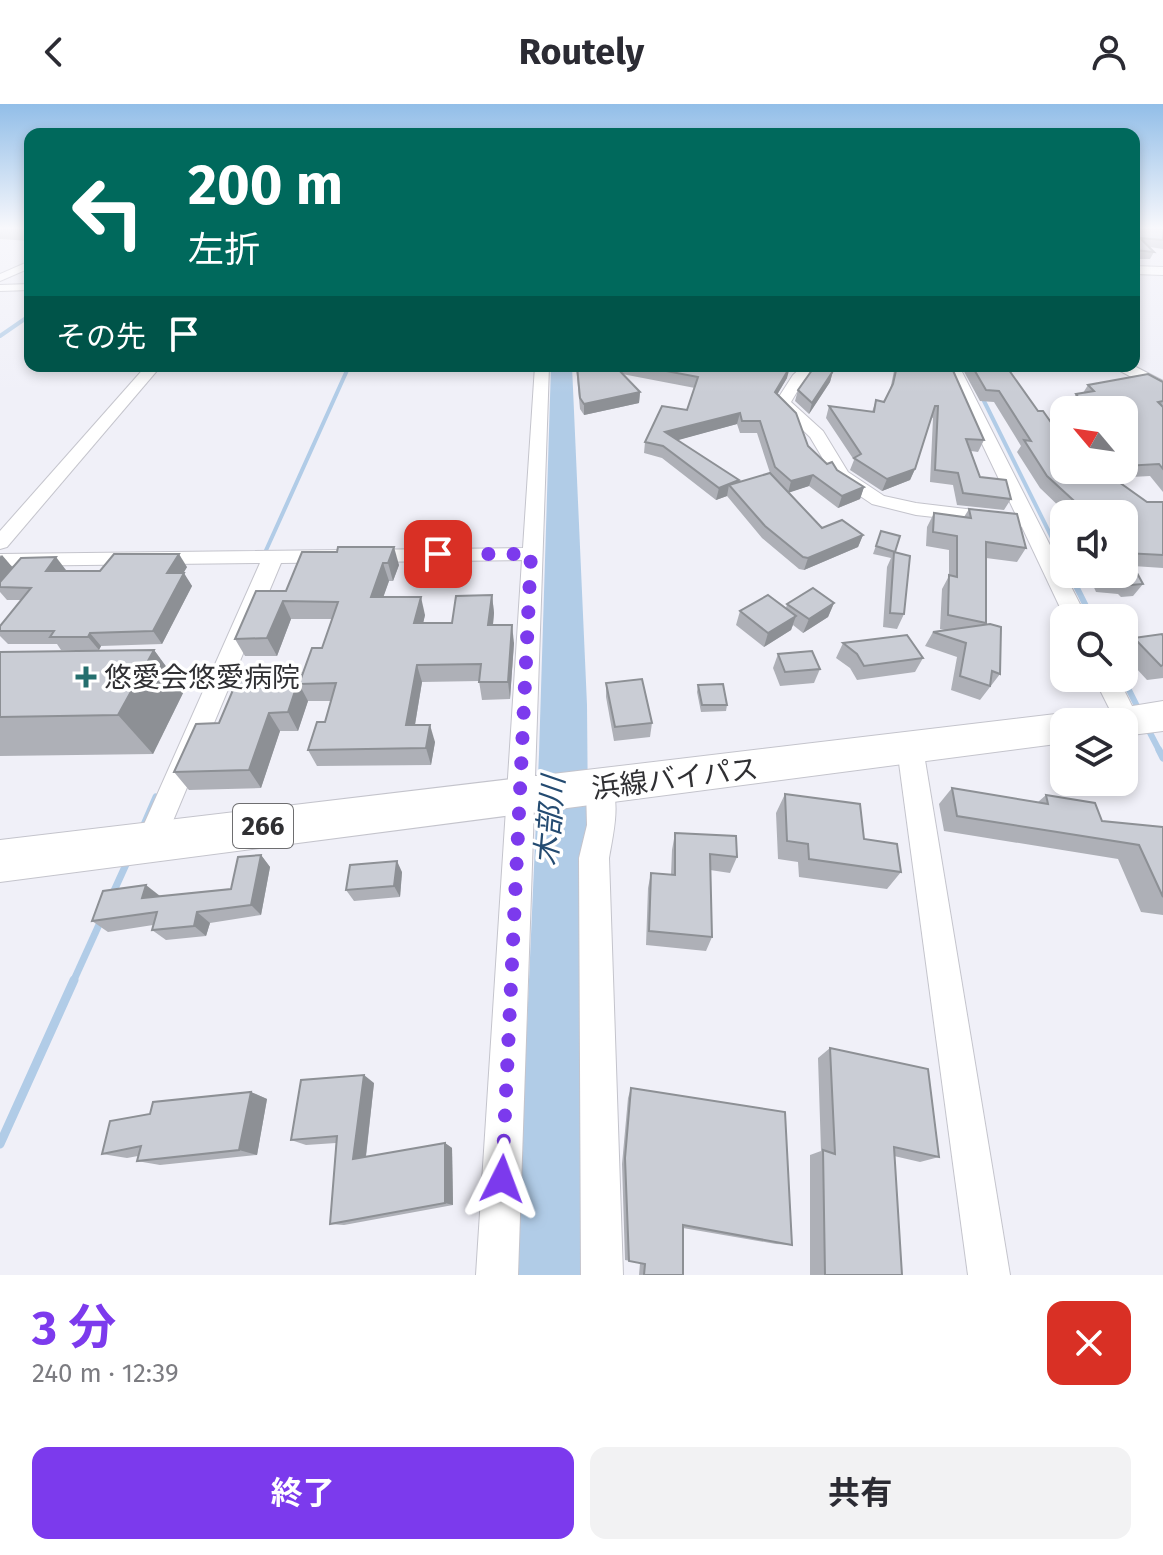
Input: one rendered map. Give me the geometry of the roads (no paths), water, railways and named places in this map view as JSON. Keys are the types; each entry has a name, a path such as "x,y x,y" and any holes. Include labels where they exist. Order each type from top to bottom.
{"highway":[{"name":"浜線バイパス","path":"0,861 523,795 596,789 1050,730"}],"main road":[{"path":"1132,372 1163,388"}],"street":[{"path":"0,288 24,287"},
{"path":"0,543 149,372"},
{"path":"497,1275 542,372"},
{"path":"804,372 783,403 817,434 841,475 878,500 916,509 1030,522"},
{"path":"955,372 1069,604"},
{"path":"0,560 531,554"},
{"path":"151,840 274,555"},
{"path":"910,748 989,1275"},
{"path":"596,789 601,825 594,858 602,1275"}],"water":[{"name":"木部川","path":"551,372 572,372 587,705 592,1275 516,1275 539,754"}],"waterway":[{"path":"0,336 24,319"},
{"path":"263,557 346,372"},
{"path":"982,397 1050,534"},
{"path":"1077,588 1085,604"},
{"path":"1130,692 1140,712"},
{"path":"1148,729 1160,752"},
{"path":"1160,752 1163,758"},
{"path":"143,827 156,797"},
{"path":"113,893 128,860"},
{"path":"73,982 102,918"},
{"path":"0,1144 74,980"}],"place":[{"name":"悠愛会悠愛病院","path":"86,677"}]}
